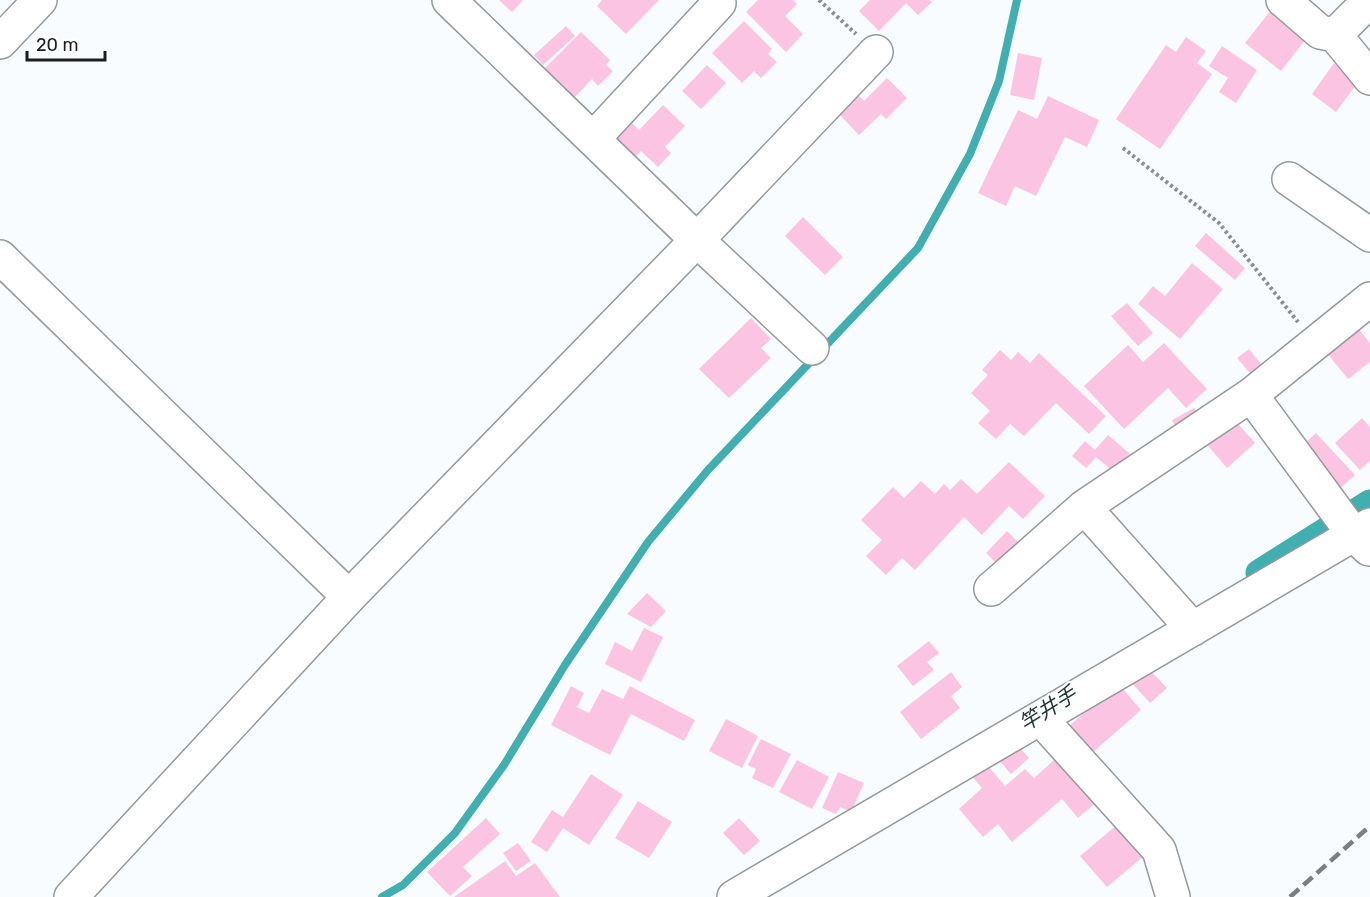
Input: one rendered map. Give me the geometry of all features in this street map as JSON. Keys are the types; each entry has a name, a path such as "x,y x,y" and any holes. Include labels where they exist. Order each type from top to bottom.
{"street":[{"path":"0,42 40,0"},
{"path":"448,0 812,348"},
{"path":"1282,0 1320,32 1335,35 1370,78"},
{"path":"1335,35 1370,0"},
{"path":"593,139 720,3"},
{"path":"71,897 349,597 697,240 876,52"},
{"path":"1289,179 1370,235"},
{"path":"0,257 349,597"},
{"path":"991,589 1084,507 1251,395 1370,299"},
{"path":"734,897 1193,629 1365,537 1251,395"},
{"path":"1084,507 1193,629"},
{"path":"1040,718 1159,850 1173,897"}],"path":[{"path":"1123,148 1219,223 1315,343"}],"building":[{"path":"499,0 523,0 512,12"},
{"path":"602,0 659,0 626,34 597,6"},
{"path":"758,0 793,0 797,4 785,16 803,34 786,52 746,12"},
{"path":"870,0 929,0 932,2 918,15 906,3 879,31 859,11"},
{"path":"1271,10 1306,39 1281,71 1245,43"},
{"path":"744,21 772,49 768,54 777,62 761,78 754,71 742,83 712,53"},
{"path":"566,26 575,36 543,65 534,55"},
{"path":"581,32 610,60 606,65 613,71 598,86 592,79 573,99 543,70"},
{"path":"1186,37 1206,51 1197,63 1212,74 1160,149 1116,119 1166,45 1176,52"},
{"path":"1222,46 1257,70 1236,103 1219,92 1228,78 1209,66"},
{"path":"1018,53 1042,58 1034,100 1010,95"},
{"path":"1334,63 1359,81 1336,112 1312,94"},
{"path":"707,65 726,83 701,109 682,91"},
{"path":"887,78 907,98 886,119 881,114 859,135 840,115 859,96 864,101"},
{"path":"1048,96 1099,120 1087,147 1065,137 1036,196 1015,186 1006,206 978,193 1018,110 1037,119"},
{"path":"663,105 685,126 665,147 671,153 658,167 641,151 633,159 614,141 632,123 639,130"},
{"path":"803,217 843,257 825,275 785,236"},
{"path":"1206,233 1245,268 1235,280 1195,246"},
{"path":"1192,263 1223,289 1180,339 1138,304 1153,286 1165,296"},
{"path":"1127,303 1153,333 1138,346 1111,316"},
{"path":"751,318 771,339 761,348 771,358 729,398 699,369"},
{"path":"1357,327 1370,343 1370,362 1348,379 1326,352"},
{"path":"1164,343 1207,389 1186,408 1168,388 1124,429 1084,386 1128,345 1143,362"},
{"path":"1249,349 1266,370 1255,379 1237,358"},
{"path":"1000,350 1011,360 1018,352 1030,363 1039,353 1106,416 1089,434 1056,403 1024,436 1010,424 996,439 978,423 990,411 971,393 988,375 982,370"},
{"path":"1194,408 1201,420 1179,433 1172,420"},
{"path":"1232,417 1255,443 1227,468 1204,441"},
{"path":"1362,418 1370,427 1370,461 1360,470 1335,443"},
{"path":"1316,433 1355,475 1334,494 1295,452"},
{"path":"1108,435 1130,454 1114,472 1096,457 1086,468 1072,456 1085,441 1095,450"},
{"path":"1009,462 1045,496 1023,519 1009,506 982,535 964,517 915,570 902,558 886,575 866,556 882,540 861,520 893,487 904,498 921,481 935,494 944,484 950,490 961,479 977,494"},
{"path":"1007,531 1019,543 998,565 986,553"},
{"path":"647,593 666,611 651,627 627,614"},
{"path":"644,628 663,637 641,682 605,664 615,642 632,651"},
{"path":"929,641 939,653 927,662 934,670 913,686 897,666"},
{"path":"1146,666 1167,688 1150,703 1130,681"},
{"path":"951,672 962,687 951,696 960,708 921,739 900,712"},
{"path":"1118,683 1141,710 1092,753 1069,726"},
{"path":"571,686 584,693 577,707 589,713 602,689 623,699 630,686 695,720 684,741 631,714 610,755 551,725"},
{"path":"726,719 758,736 742,768 709,751"},
{"path":"761,739 791,754 773,788 752,778 756,769 748,765"},
{"path":"1015,742 1029,758 1011,774 997,758"},
{"path":"1063,752 1102,797 1078,818 1062,799 1012,842 998,824 983,837 959,809 982,788 970,774 985,762 1005,786 1025,769 1034,778"},
{"path":"797,760 829,777 812,809 779,792"},
{"path":"838,772 864,783 851,812 840,807 836,814 822,808"},
{"path":"591,774 623,795 589,845 563,828 547,852 531,842 552,810 563,817"},
{"path":"638,801 672,822 649,858 615,838"},
{"path":"486,818 500,834 463,867 472,876 450,896 427,872"},
{"path":"739,818 760,841 744,855 723,833"},
{"path":"1118,824 1145,855 1107,887 1080,856"},
{"path":"518,843 531,861 516,871 503,853"},
{"path":"505,861 516,876 535,863 560,897 454,897"}],"waterway":[{"path":"382,897 403,885 455,833 504,765 565,665 648,542 708,470 918,248 970,154 999,81 1017,0"},
{"name":"竿井手","path":"1259,573 1370,503"}],"railway":[{"path":"1290,897 1370,826"}]}
